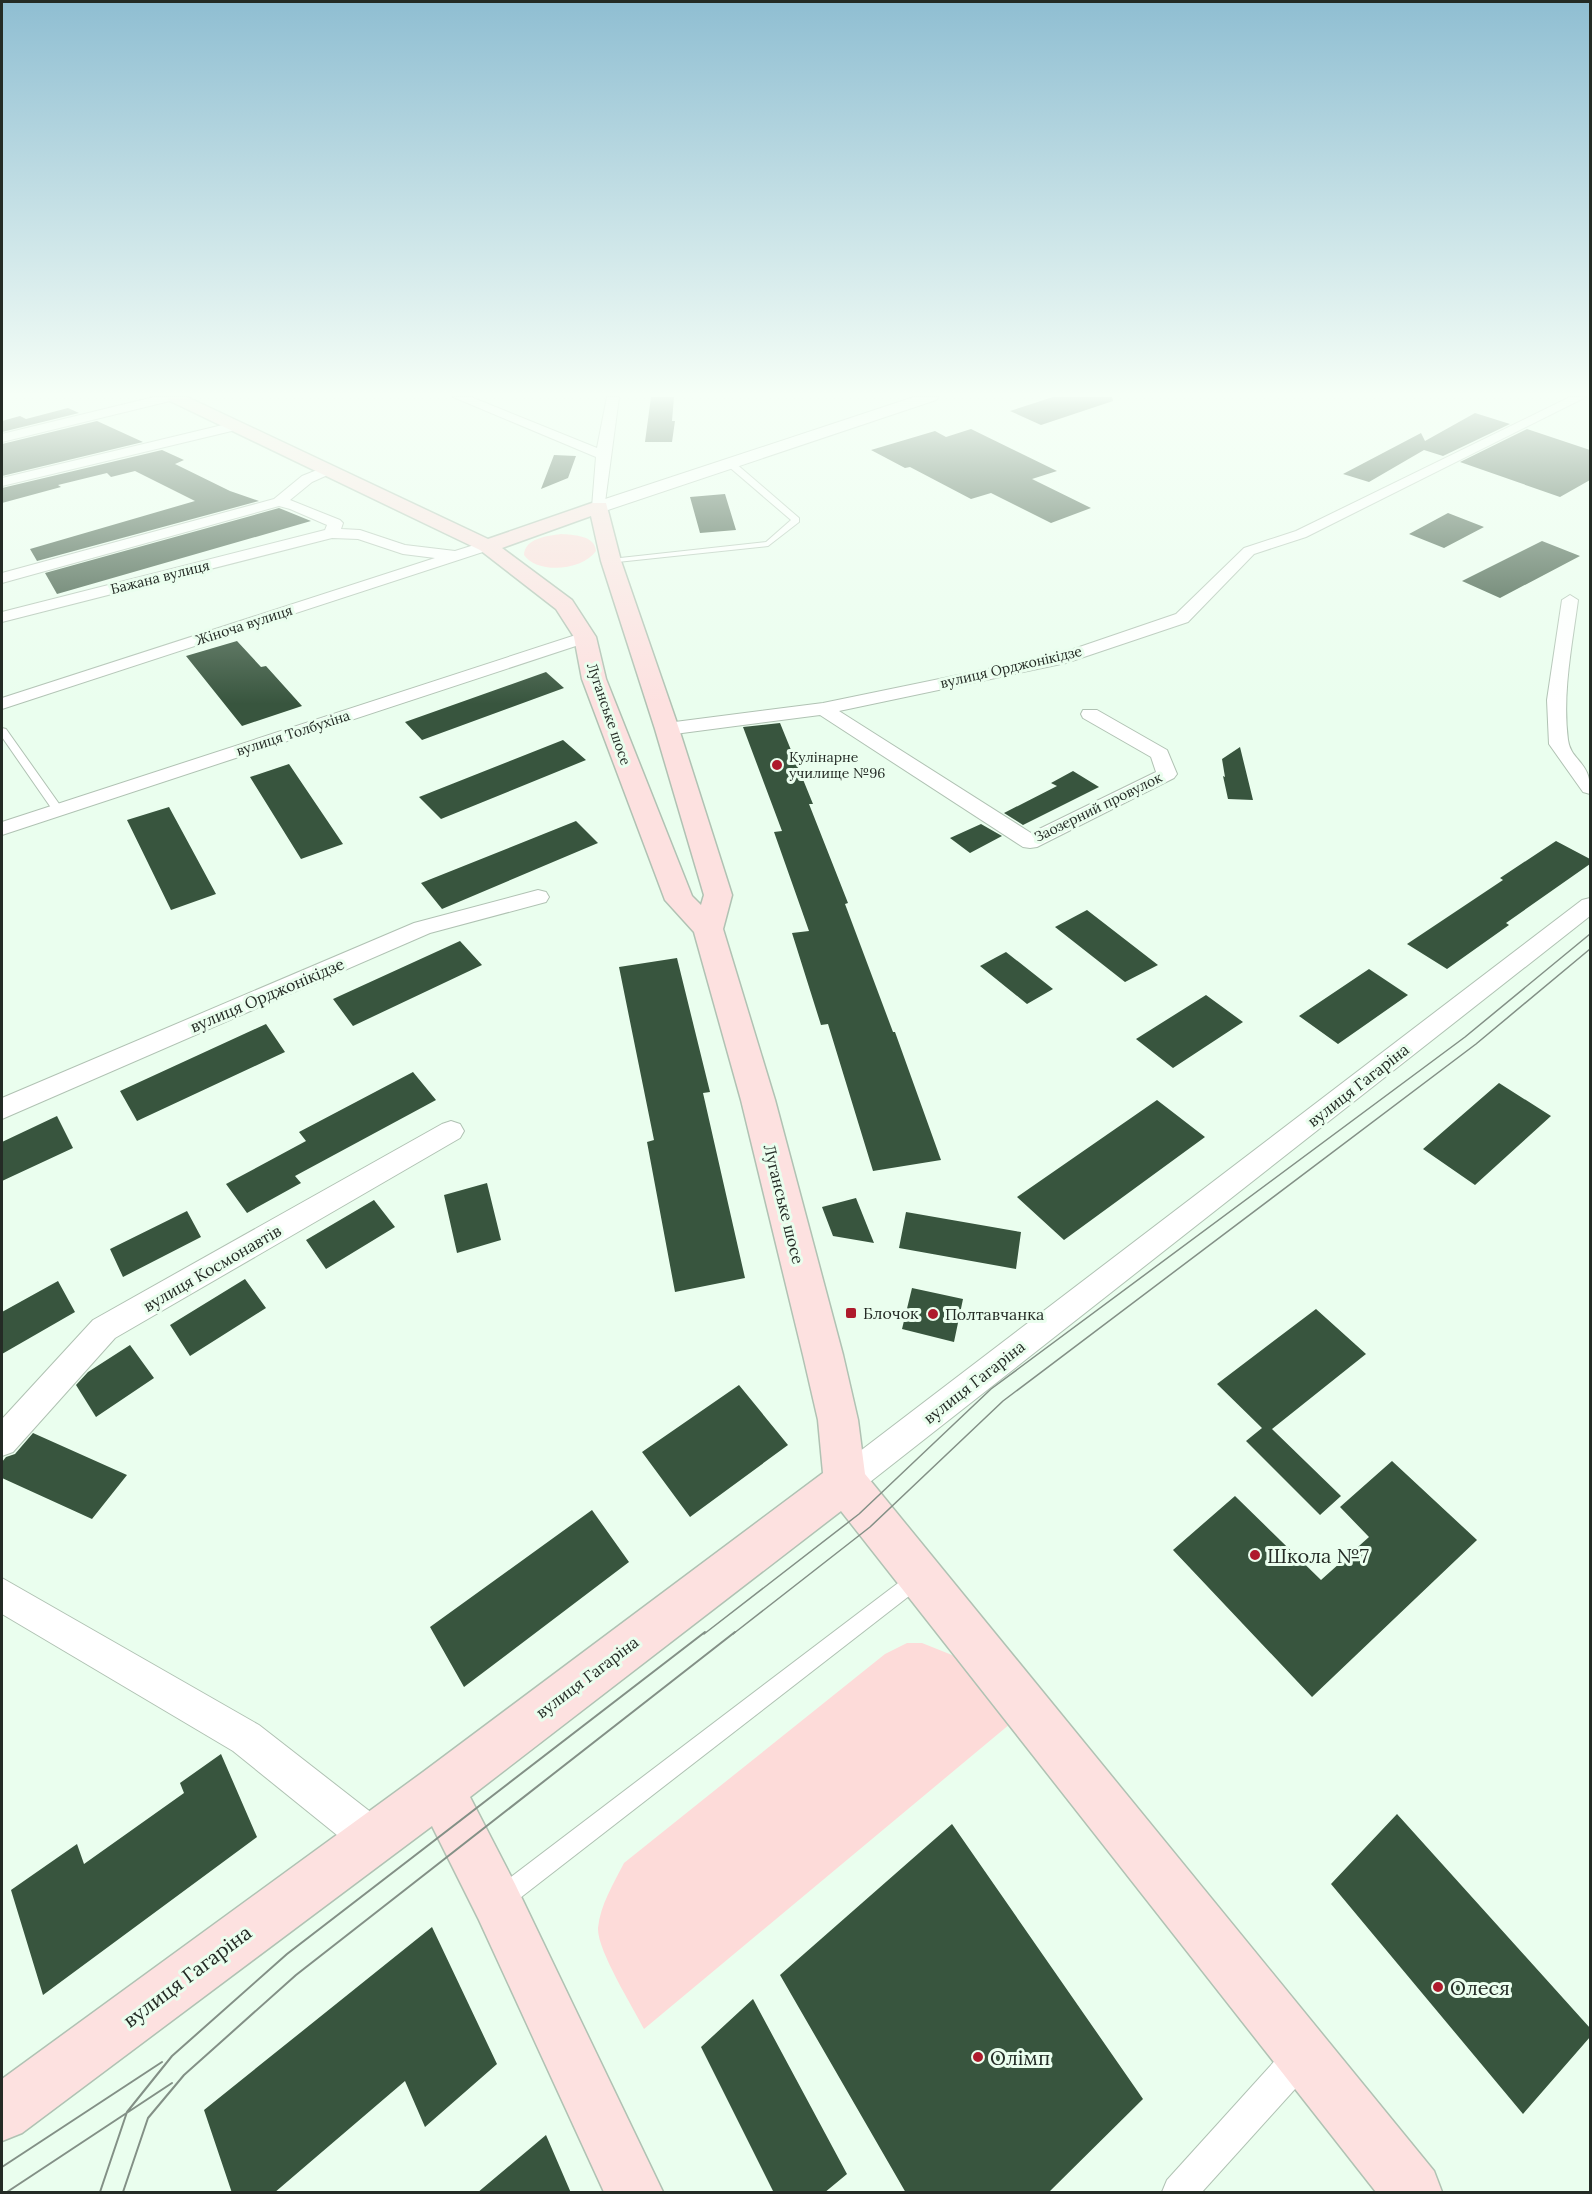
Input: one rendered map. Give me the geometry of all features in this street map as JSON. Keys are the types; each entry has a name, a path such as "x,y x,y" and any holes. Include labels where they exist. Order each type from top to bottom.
{"main road":[{"name":"Луганське шосе","path":"389,499 487,546 564,605 585,638 594,679 679,900 708,929 758,1100 823,1355 838,1420 845,1482"},
{"path":"487,546 599,507 611,561 667,729 718,895 708,929"},
{"path":"845,1482 1413,2193"},
{"name":"вулиця Гагаріна","path":"2,2113 440,1788 845,1482"},
{"path":"440,1788 497,1902 634,2193"}],"street":[{"path":"2,578 282,499"},
{"path":"600,499 599,507 622,499"},
{"name":"вулиця Орджонікідзе","path":"667,729 823,709 1060,659 1182,618 1250,551 1301,534 1371,499"},
{"path":"279,502 294,505 335,523 332,533"},
{"name":"Бажана вулиця","path":"2,617 332,533 360,535 403,549 458,555"},
{"name":"Жіноча вулиця","path":"2,704 487,546"},
{"path":"1570,600 1556,700 1559,744 1590,788"},
{"name":"вулиця Толбухіна","path":"2,829 585,638"},
{"name":"Заозерний провулок","path":"823,709 1030,842 1167,774 1160,754 1089,714"},
{"name":"вулиця Орджонікідзе","path":"2,1109 422,928 538,897"},
{"name":"вулиця Гагаріна","path":"845,1482 1590,905"},
{"name":"вулиця Космонавтів","path":"2,1441 104,1329 451,1131"},
{"path":"2,1595 246,1738 372,1838"},
{"path":"1179,2193 1303,2055"}],"lane":[{"path":"611,561 768,544 796,520 772,499"},
{"path":"2,730 58,810"},
{"path":"497,1902 920,1577"}],"shaded area":[{"path":"561,534 588,539 595,546 596,551 581,562 560,568 539,565 524,555 525,549 532,541"},
{"path":"907,1643 922,1643 957,1657 978,1687 1010,1724 644,2029 616,1979 599,1938 599,1919 604,1903 624,1863 885,1654"}],"building":[{"path":"2,499 15,499 2,503"},
{"path":"192,499 259,501 37,561 30,549 195,501"},
{"path":"691,499 727,499 736,530 700,533"},
{"path":"1004,499 1073,499 1091,508 1051,523"},
{"path":"279,508 311,521 57,594 45,573"},
{"path":"1448,513 1484,527 1444,548 1409,534"},
{"path":"1542,541 1580,556 1500,598 1462,581"},
{"path":"237,641 261,667 266,666 302,706 242,726 186,656"},
{"path":"546,672 564,688 422,740 405,722"},
{"path":"780,723 813,804 809,804 848,903 845,904 893,1032 895,1032 941,1160 873,1171 828,1024 821,1025 792,933 809,931 774,832 782,831 743,727"},
{"path":"563,740 586,760 441,819 419,797"},
{"path":"1240,747 1253,800 1228,799 1222,759"},
{"path":"289,764 343,844 301,859 250,777"},
{"path":"1073,771 1099,787 1023,825 1004,813 1057,786 1051,783"},
{"path":"169,807 216,894 171,910 127,820"},
{"path":"576,821 598,843 442,909 421,883"},
{"path":"981,824 1002,836 970,853 950,838"},
{"path":"1556,841 1590,859 1590,864 1506,923 1509,925 1447,969 1407,944 1503,880 1500,878"},
{"path":"1087,910 1158,965 1125,982 1055,927"},
{"path":"460,941 482,965 353,1026 333,999"},
{"path":"1006,952 1053,989 1027,1004 980,966"},
{"path":"677,958 710,1092 703,1093 745,1278 675,1292 647,1142 654,1140 619,967"},
{"path":"1369,969 1408,995 1338,1044 1299,1016"},
{"path":"1206,995 1243,1022 1173,1068 1136,1039"},
{"path":"266,1024 285,1052 137,1121 120,1091"},
{"path":"413,1072 436,1100 295,1176 301,1183 247,1213 226,1184 306,1141 299,1132"},
{"path":"1499,1083 1551,1116 1475,1185 1423,1149"},
{"path":"1157,1100 1205,1137 1064,1240 1017,1197"},
{"path":"57,1116 73,1148 2,1181 2,1142"},
{"path":"487,1183 501,1240 457,1253 444,1195"},
{"path":"856,1198 874,1243 833,1236 822,1207"},
{"path":"374,1200 395,1227 326,1269 306,1240"},
{"path":"187,1211 201,1237 123,1277 110,1249"},
{"path":"906,1212 1021,1232 1016,1269 899,1248"},
{"path":"245,1279 266,1308 190,1356 170,1325"},
{"path":"58,1281 75,1312 2,1354 2,1312"},
{"name":"Полтавчанка","path":"912,1288 963,1299 954,1342 902,1329"},
{"path":"1316,1309 1366,1354 1272,1429 1341,1496 1320,1515 1246,1441 1262,1428 1217,1384"},
{"path":"130,1345 154,1378 96,1417 76,1385 88,1372"},
{"path":"739,1385 788,1445 690,1517 642,1452"},
{"path":"33,1433 127,1475 92,1519 2,1478 2,1462 6,1457 15,1454"},
{"path":"1392,1461 1477,1540 1312,1697 1173,1550 1235,1496 1321,1580 1369,1537 1340,1507"},
{"path":"592,1510 629,1562 464,1687 430,1627"},
{"path":"221,1754 257,1837 43,1995 11,1890 77,1844 84,1864 184,1793 180,1783"},
{"path":"1397,1814 1590,2028 1590,2037 1523,2114 1331,1884"},
{"path":"952,1824 1143,2099 1048,2193 906,2193 780,1975"},
{"path":"432,1927 497,2064 425,2127 405,2081 274,2193 232,2193 204,2110"},
{"path":"753,1999 847,2174 824,2193 774,2193 701,2047"},
{"path":"546,2135 571,2193 477,2193"}],"tram line":[{"path":"704,1634 859,1514 991,1389 1465,1037 1590,934"},
{"path":"733,1634 870,1527 1003,1401 1476,1044 1590,949"},
{"path":"127,2113 172,2056 287,1954 705,1632"},
{"path":"123,2192 148,2118 184,2075 296,1975 735,1632"},
{"path":"2,2167 162,2062"},
{"path":"127,2113 172,2083"},
{"path":"7,2192 127,2113"},
{"path":"100,2192 127,2113"}],"place":[{"name":"Кулінарне училище №96","path":"777,765"},
{"name":"Блочок","path":"851,1313"},
{"name":"Полтавчанка","path":"933,1314"},
{"name":"Школа №7","path":"1255,1555"},
{"name":"Олеся","path":"1438,1987"},
{"name":"Олімп","path":"978,2057"}]}
